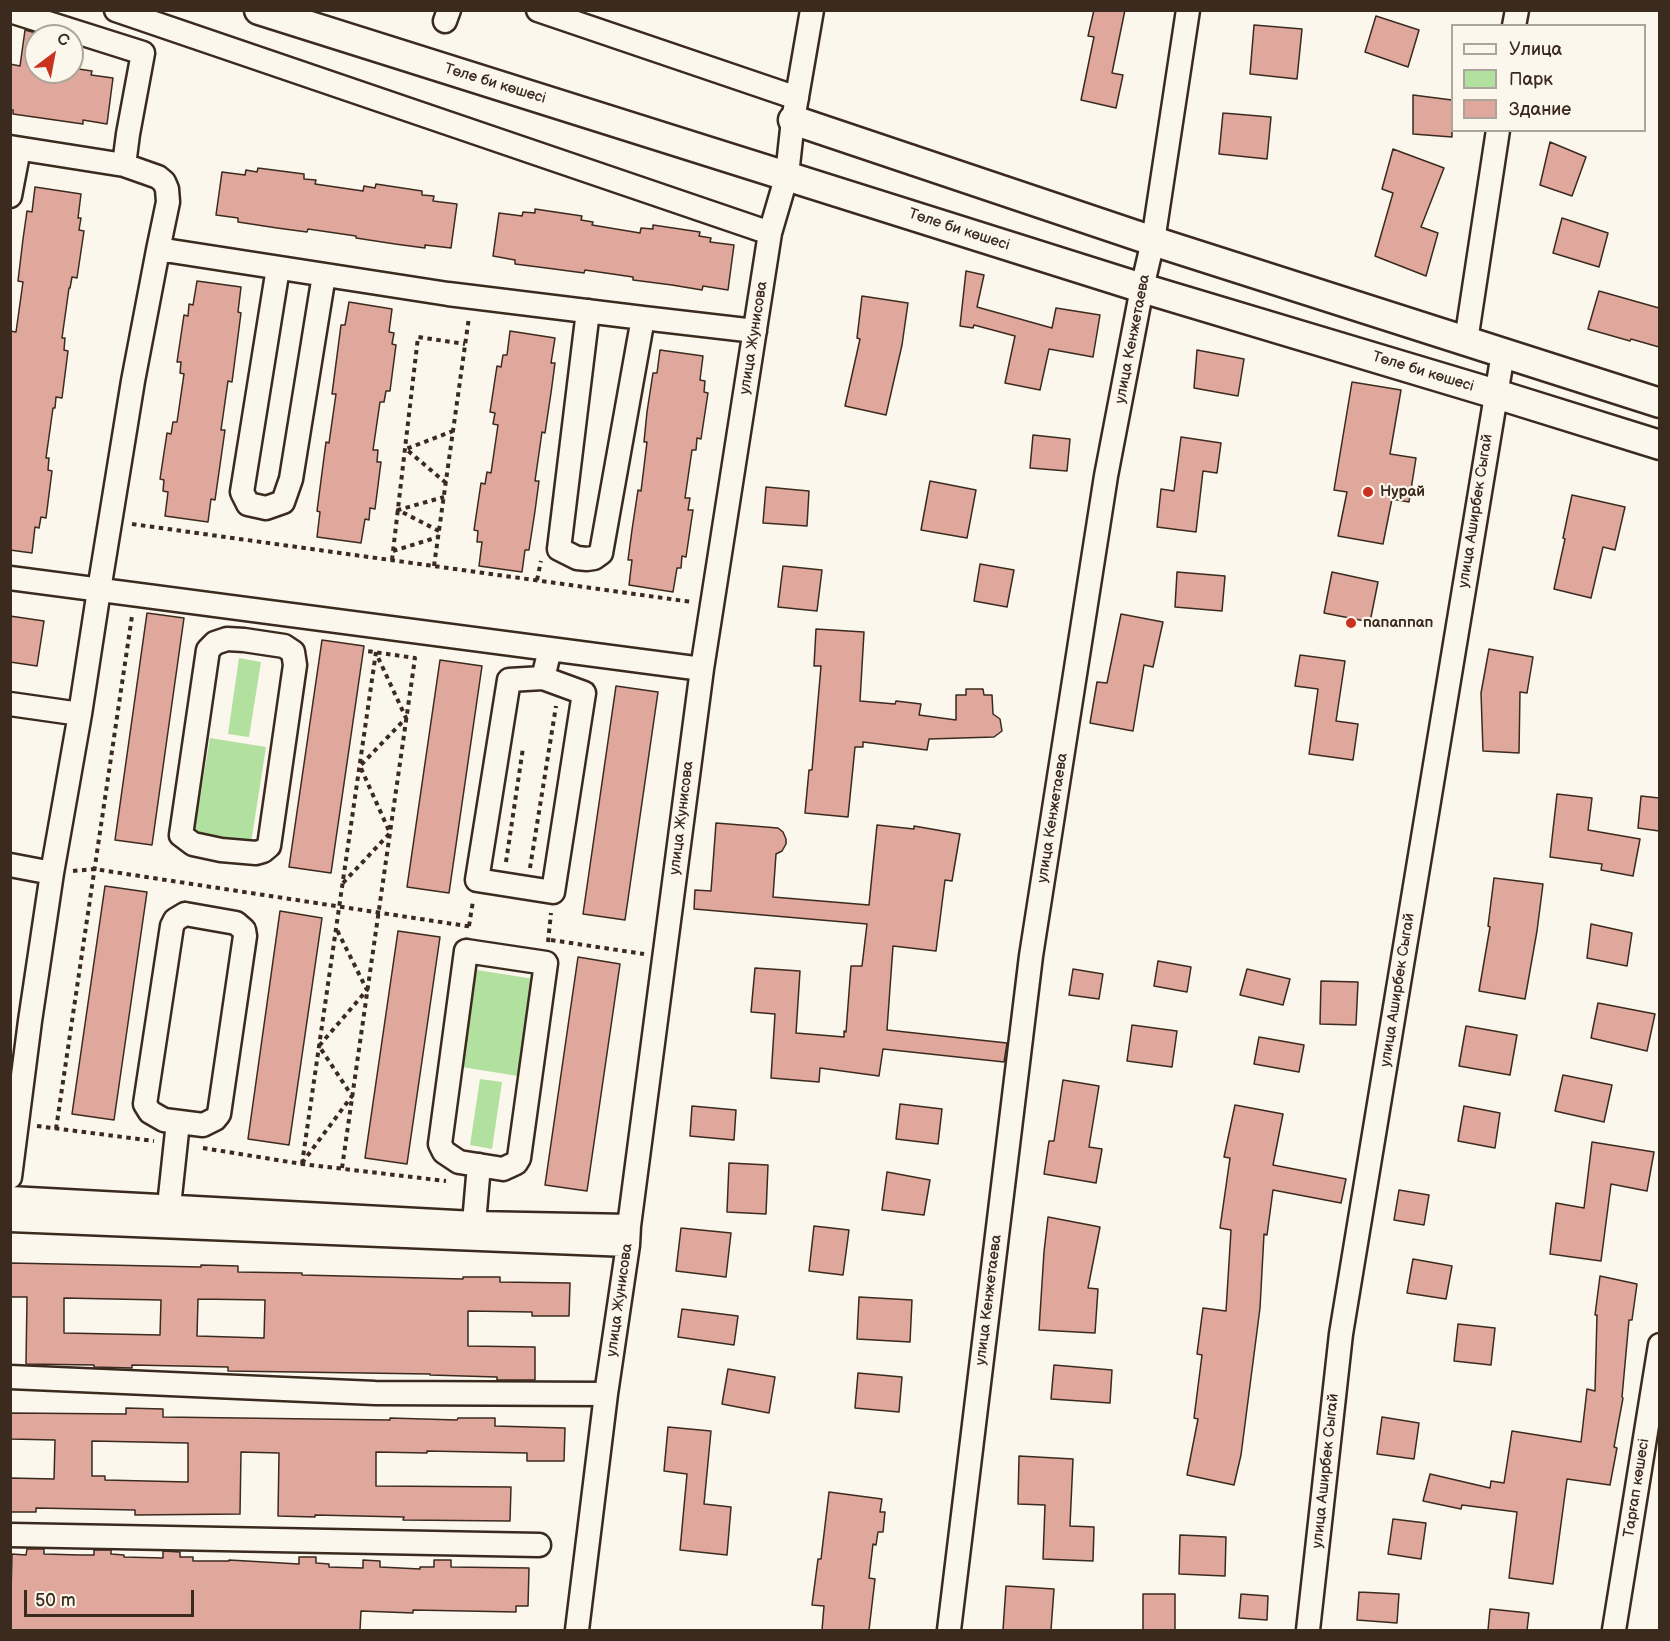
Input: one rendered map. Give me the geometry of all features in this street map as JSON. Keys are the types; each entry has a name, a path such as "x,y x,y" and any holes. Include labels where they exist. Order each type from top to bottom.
{"main road":[{"name":"Төле би көшесі","path":"259,10 1142,288 1659,445"},
{"path":"795,109 1153,241 1659,403"}],"street":[{"path":"116,10 770,233"},
{"path":"538,10 795,109"},
{"name":"улица Жунисова","path":"577,1630 702,669 770,233 787,175 795,109 812,10"},
{"name":"улица Кенжетаева","path":"948,1630 1031,956 1105,487 1153,241 1188,10"},
{"path":"10,11 143,53"},
{"path":"124,165 150,21"},
{"path":"1466,341 1498,132"},
{"path":"10,196 15,148 124,165 158,177 165,182 168,202 110,520 80,714 17,1072 17,1124 10,1177"},
{"path":"158,250 472,297 755,331"},
{"path":"278,268 242,492 248,504 266,508 283,502 291,479 324,275"},
{"path":"588,311 559,549 577,558 594,558 601,553 643,318"},
{"name":"улица Аширбек Сыгай","path":"1308,1630 1341,1335 1503,352"},
{"path":"10,578 702,669"},
{"path":"244,640 248,609"},
{"path":"228,639 244,640 284,646 293,652 295,665 269,846 256,853 222,850 193,844 181,835 208,650 215,643 228,639"},
{"path":"550,649 551,681"},
{"path":"508,680 551,681 584,693 553,892 477,880 508,680"},
{"path":"10,704 80,714"},
{"path":"10,865 52,873"},
{"path":"185,914 236,922 244,930 245,936 219,1114 215,1119 202,1125 177,1133 145,1104 172,926 175,920 185,914"},
{"path":"466,951 546,963 519,1158 516,1163 503,1169 459,1162 444,1152 440,1144 466,951"},
{"path":"169,1206 177,1133"},
{"path":"474,1222 479,1165"},
{"path":"10,1198 474,1222 629,1235"},
{"path":"10,1220 629,1235"},
{"name":"Тарғап көшесі","path":"1614,1630 1659,1345"},
{"path":"10,1377 375,1393 606,1394"},
{"path":"10,1534 539,1545"}],"path":[{"path":"434,566 472,297"},
{"path":"392,560 418,337 465,344"},
{"path":"406,449 453,431"},
{"path":"406,449 446,483"},
{"path":"398,510 444,497"},
{"path":"398,510 439,531"},
{"path":"110,520 712,605"},
{"path":"393,550 438,537"},
{"path":"56,1129 135,595"},
{"path":"342,1168 415,658 368,651"},
{"path":"376,652 406,718"},
{"path":"302,1164 376,652"},
{"path":"526,887 551,681"},
{"path":"360,766 406,718"},
{"path":"502,883 523,747"},
{"path":"360,766 390,832"},
{"path":"342,884 390,832"},
{"path":"52,873 94,869 481,928"},
{"path":"466,951 477,880"},
{"path":"546,963 553,892"},
{"path":"336,928 367,990"},
{"path":"548,939 664,957"},
{"path":"319,1046 367,990"},
{"path":"319,1046 352,1096"},
{"path":"302,1164 352,1096"},
{"path":"17,1124 56,1129 177,1133 302,1164 453,1182"}],"green space":[{"path":"239,658 261,662 249,737 228,734"},
{"path":"210,738 266,747 251,843 194,834"},
{"path":"477,970 534,979 518,1076 462,1067"},
{"path":"480,1079 502,1082 492,1149 470,1145"}],"building":[{"path":"1094,10 1125,10 1112,73 1123,75 1116,108 1081,100 1094,37 1088,36"},
{"path":"1376,16 1419,30 1408,67 1365,52"},
{"path":"1254,25 1302,29 1297,79 1250,74"},
{"path":"24,37 24,84 84,84 84,70 92,71 91,75 113,78 107,124 83,120 83,124 13,114 13,110 10,110 10,64 20,66"},
{"path":"1413,95 1451,100 1452,137 1413,134"},
{"path":"1223,113 1271,117 1267,159 1219,154"},
{"path":"1550,142 1586,157 1572,196 1540,185"},
{"path":"1393,149 1444,168 1421,227 1438,233 1426,276 1375,256 1393,193 1382,189"},
{"path":"258,168 304,174 304,179 316,180 315,184 363,191 364,186 375,188 376,184 422,191 422,195 434,196 433,201 457,204 451,248 425,245 425,248 308,229 307,232 277,228 238,222 238,218 216,215 222,172 245,175 246,170 257,172"},
{"path":"35,187 81,194 78,218 81,218 79,230 84,231 77,278 72,277 69,288 62,338 65,338 64,350 68,351 62,398 56,397 55,408 53,408 46,458 49,458 48,470 52,471 46,518 41,517 39,528 35,527 32,553 10,550 10,331 16,332 23,282 18,281 23,239 27,211 32,212"},
{"path":"535,209 582,216 581,220 593,222 592,225 640,233 641,228 653,229 653,225 700,232 699,236 711,238 710,242 734,245 728,290 703,286 702,290 585,270 584,273 515,264 515,260 493,256 499,213 522,216 523,212 535,213"},
{"path":"1562,218 1608,233 1599,267 1553,253"},
{"path":"966,271 984,275 977,307 1052,328 1056,308 1100,315 1093,357 1049,349 1040,390 1005,383 1015,336 974,325 973,328 960,326"},
{"path":"197,281 241,287 238,312 241,313 232,382 228,381 221,430 225,430 215,500 211,499 208,522 165,516 168,492 163,491 164,480 160,479 167,433 171,434 173,422 177,422 184,374 180,373 181,362 177,362 184,315 188,316 189,304 193,305"},
{"path":"1599,291 1659,308 1659,347 1588,329"},
{"path":"862,296 908,303 902,345 886,415 845,406 860,339 857,338"},
{"path":"349,302 392,309 389,332 394,333 392,344 396,345 390,391 386,391 384,402 380,402 373,450 378,450 377,462 381,462 375,509 370,508 369,520 365,519 361,543 317,537 320,512 317,511 326,442 329,443 336,394 332,394 341,325 345,325"},
{"path":"510,331 555,338 551,363 555,363 551,393 545,433 542,432 535,481 539,481 535,511 529,550 525,550 522,572 479,566 482,542 477,542 478,531 474,530 481,483 485,484 487,472 491,473 498,425 493,424 495,413 490,412 497,366 501,367 503,355 507,355"},
{"path":"660,350 703,356 700,380 705,381 704,392 708,393 701,439 697,438 696,450 692,450 685,498 690,498 688,510 693,510 686,557 682,556 681,568 677,568 673,592 629,585 632,560 628,560 638,490 641,491 647,442 644,442 647,412 653,373 657,373"},
{"path":"1197,350 1244,359 1238,396 1194,388"},
{"path":"1352,382 1401,390 1390,454 1416,458 1409,502 1392,499 1383,544 1338,536 1347,492 1334,490"},
{"path":"1033,435 1070,439 1067,471 1030,468"},
{"path":"1181,437 1221,443 1217,473 1203,471 1196,532 1157,527 1161,489 1174,491"},
{"path":"930,481 976,490 967,538 921,530"},
{"path":"766,487 809,491 807,526 763,523"},
{"path":"1572,495 1625,507 1615,550 1603,547 1591,598 1554,589"},
{"path":"980,564 1014,570 1007,607 974,601"},
{"path":"783,566 822,570 817,611 778,607"},
{"path":"1177,572 1225,576 1222,611 1175,607"},
{"path":"1332,572 1378,582 1370,622 1324,613"},
{"path":"147,613 184,618 152,845 115,840"},
{"path":"1121,614 1163,622 1153,667 1144,665 1133,731 1090,723 1097,682 1107,683"},
{"path":"10,616 44,621 37,666 10,662"},
{"path":"816,629 864,632 860,701 921,704 919,715 956,720 956,695 966,695 966,689 983,689 984,695 992,695 993,714 1000,719 1002,731 994,737 929,739 927,750 863,742 863,747 855,747 848,817 805,813 809,770 812,770 821,666 814,666"},
{"path":"322,640 364,646 331,873 289,867"},
{"path":"1489,649 1533,657 1527,693 1520,692 1519,753 1483,751 1481,693"},
{"path":"1300,655 1345,661 1336,721 1358,724 1353,760 1309,754 1318,689 1295,686"},
{"path":"440,660 482,666 449,893 407,887"},
{"path":"616,686 658,692 625,920 583,914"},
{"path":"1557,794 1592,798 1588,830 1640,839 1633,876 1601,870 1602,864 1550,857"},
{"path":"1641,796 1659,798 1659,831 1638,828"},
{"path":"716,823 778,828 783,832 786,844 782,851 776,854 773,897 869,905 877,825 914,829 914,826 960,834 952,881 945,880 936,951 893,946 887,1030 1007,1043 1004,1062 883,1049 879,1076 820,1068 819,1082 771,1078 775,1014 751,1012 755,968 800,971 796,1033 844,1037 851,966 862,966 867,924 694,909 695,890 711,891"},
{"path":"1494,878 1543,884 1525,999 1479,991 1490,927 1488,926"},
{"path":"105,886 147,892 114,1120 72,1114"},
{"path":"280,911 322,918 289,1145 248,1139"},
{"path":"1591,924 1632,933 1627,966 1587,958"},
{"path":"398,931 440,937 407,1164 365,1158"},
{"path":"578,957 620,964 587,1191 545,1185"},
{"path":"1158,961 1191,967 1187,992 1154,986"},
{"path":"1073,969 1103,974 1099,999 1069,995"},
{"path":"1247,969 1290,979 1283,1005 1240,995"},
{"path":"1321,981 1358,982 1356,1025 1320,1024"},
{"path":"1598,1003 1655,1014 1647,1051 1591,1038"},
{"path":"1132,1025 1177,1031 1172,1067 1127,1061"},
{"path":"1466,1026 1517,1035 1510,1075 1459,1066"},
{"path":"1259,1037 1304,1045 1299,1072 1254,1064"},
{"path":"1563,1075 1612,1085 1604,1122 1555,1111"},
{"path":"1063,1080 1099,1086 1089,1147 1102,1149 1096,1183 1044,1174 1049,1141 1054,1141"},
{"path":"900,1104 942,1109 938,1144 896,1139"},
{"path":"1235,1105 1283,1114 1273,1165 1346,1179 1341,1203 1273,1190 1267,1235 1264,1234 1260,1308 1241,1455 1234,1485 1187,1475 1198,1419 1194,1418 1202,1355 1197,1354 1203,1308 1226,1311 1231,1230 1220,1228 1230,1158 1224,1157"},
{"path":"692,1106 736,1110 734,1140 690,1136"},
{"path":"1464,1106 1500,1113 1495,1148 1458,1141"},
{"path":"1592,1142 1654,1152 1647,1191 1611,1184 1601,1261 1550,1254 1556,1203 1584,1208"},
{"path":"729,1163 768,1165 766,1214 727,1212"},
{"path":"887,1172 930,1180 924,1215 882,1210"},
{"path":"1399,1190 1429,1195 1424,1225 1394,1220"},
{"path":"1048,1217 1100,1227 1088,1288 1098,1289 1095,1333 1039,1330"},
{"path":"814,1226 849,1230 843,1275 809,1271"},
{"path":"681,1228 731,1233 726,1277 676,1271"},
{"path":"1413,1259 1452,1266 1446,1299 1407,1293"},
{"path":"10,1263 238,1266 238,1272 463,1279 463,1277 500,1277 500,1282 570,1283 569,1316 532,1316 532,1312 468,1311 468,1346 535,1347 535,1380 497,1380 497,1377 430,1374 228,1371 228,1367 132,1365 132,1368 26,1364 27,1297 10,1297","holes":["64,1298 161,1300 160,1335 64,1333","198,1299 265,1300 264,1338 197,1336"]},
{"path":"1600,1276 1637,1284 1632,1320 1629,1320 1623,1398 1610,1485 1567,1479 1553,1584 1509,1578 1517,1512 1462,1505 1461,1509 1423,1501 1430,1474 1490,1488 1491,1481 1504,1483 1512,1431 1581,1442 1587,1389 1595,1391 1597,1315 1595,1315"},
{"path":"859,1297 912,1300 910,1342 857,1339"},
{"path":"682,1309 738,1316 734,1345 678,1337"},
{"path":"1458,1324 1495,1328 1491,1365 1454,1361"},
{"path":"1054,1365 1112,1370 1110,1403 1051,1399"},
{"path":"728,1369 775,1377 769,1413 722,1404"},
{"path":"858,1373 902,1377 899,1412 855,1408"},
{"path":"126,1408 163,1409 163,1417 390,1420 390,1418 457,1420 458,1418 495,1418 495,1426 565,1428 564,1461 527,1461 527,1453 376,1452 376,1486 511,1487 510,1521 278,1516 279,1453 241,1452 240,1514 135,1515 135,1510 36,1508 36,1512 10,1512 10,1478 54,1479 55,1440 10,1439 10,1413 126,1414","holes":["92,1441 188,1443 188,1482 105,1480 105,1476 92,1476"]},
{"path":"1382,1417 1419,1423 1414,1459 1377,1454"},
{"path":"668,1427 711,1431 704,1504 731,1507 727,1555 680,1550 687,1474 664,1471"},
{"path":"1019,1456 1073,1459 1070,1526 1094,1527 1093,1561 1043,1559 1045,1505 1018,1504"},
{"path":"829,1492 882,1499 880,1512 885,1512 883,1532 878,1532 876,1545 873,1544 869,1578 875,1579 869,1630 822,1630 824,1606 812,1605 818,1559 821,1559"},
{"path":"1393,1519 1426,1523 1421,1559 1388,1554"},
{"path":"1180,1535 1226,1537 1225,1576 1179,1574"},
{"path":"27,1549 44,1549 44,1554 80,1555 94,1555 94,1550 111,1550 111,1554 124,1555 124,1557 163,1558 163,1551 180,1552 180,1557 193,1557 193,1561 229,1560 299,1564 299,1557 316,1557 316,1563 329,1564 329,1567 363,1568 363,1560 380,1561 380,1567 420,1569 420,1567 434,1567 434,1560 451,1560 451,1567 529,1568 528,1606 516,1606 516,1612 361,1611 360,1630 10,1630 12,1554 26,1555"},
{"path":"1006,1586 1054,1589 1051,1630 1003,1630"},
{"path":"1359,1592 1399,1594 1397,1623 1357,1620"},
{"path":"1143,1594 1175,1594 1175,1630 1143,1630"},
{"path":"1241,1594 1268,1596 1267,1620 1239,1618"},
{"path":"1490,1609 1529,1613 1527,1630 1488,1630"}],"place":[{"name":"Нурай","path":"1368,492"},
{"name":"папаппап","path":"1351,623"}]}
